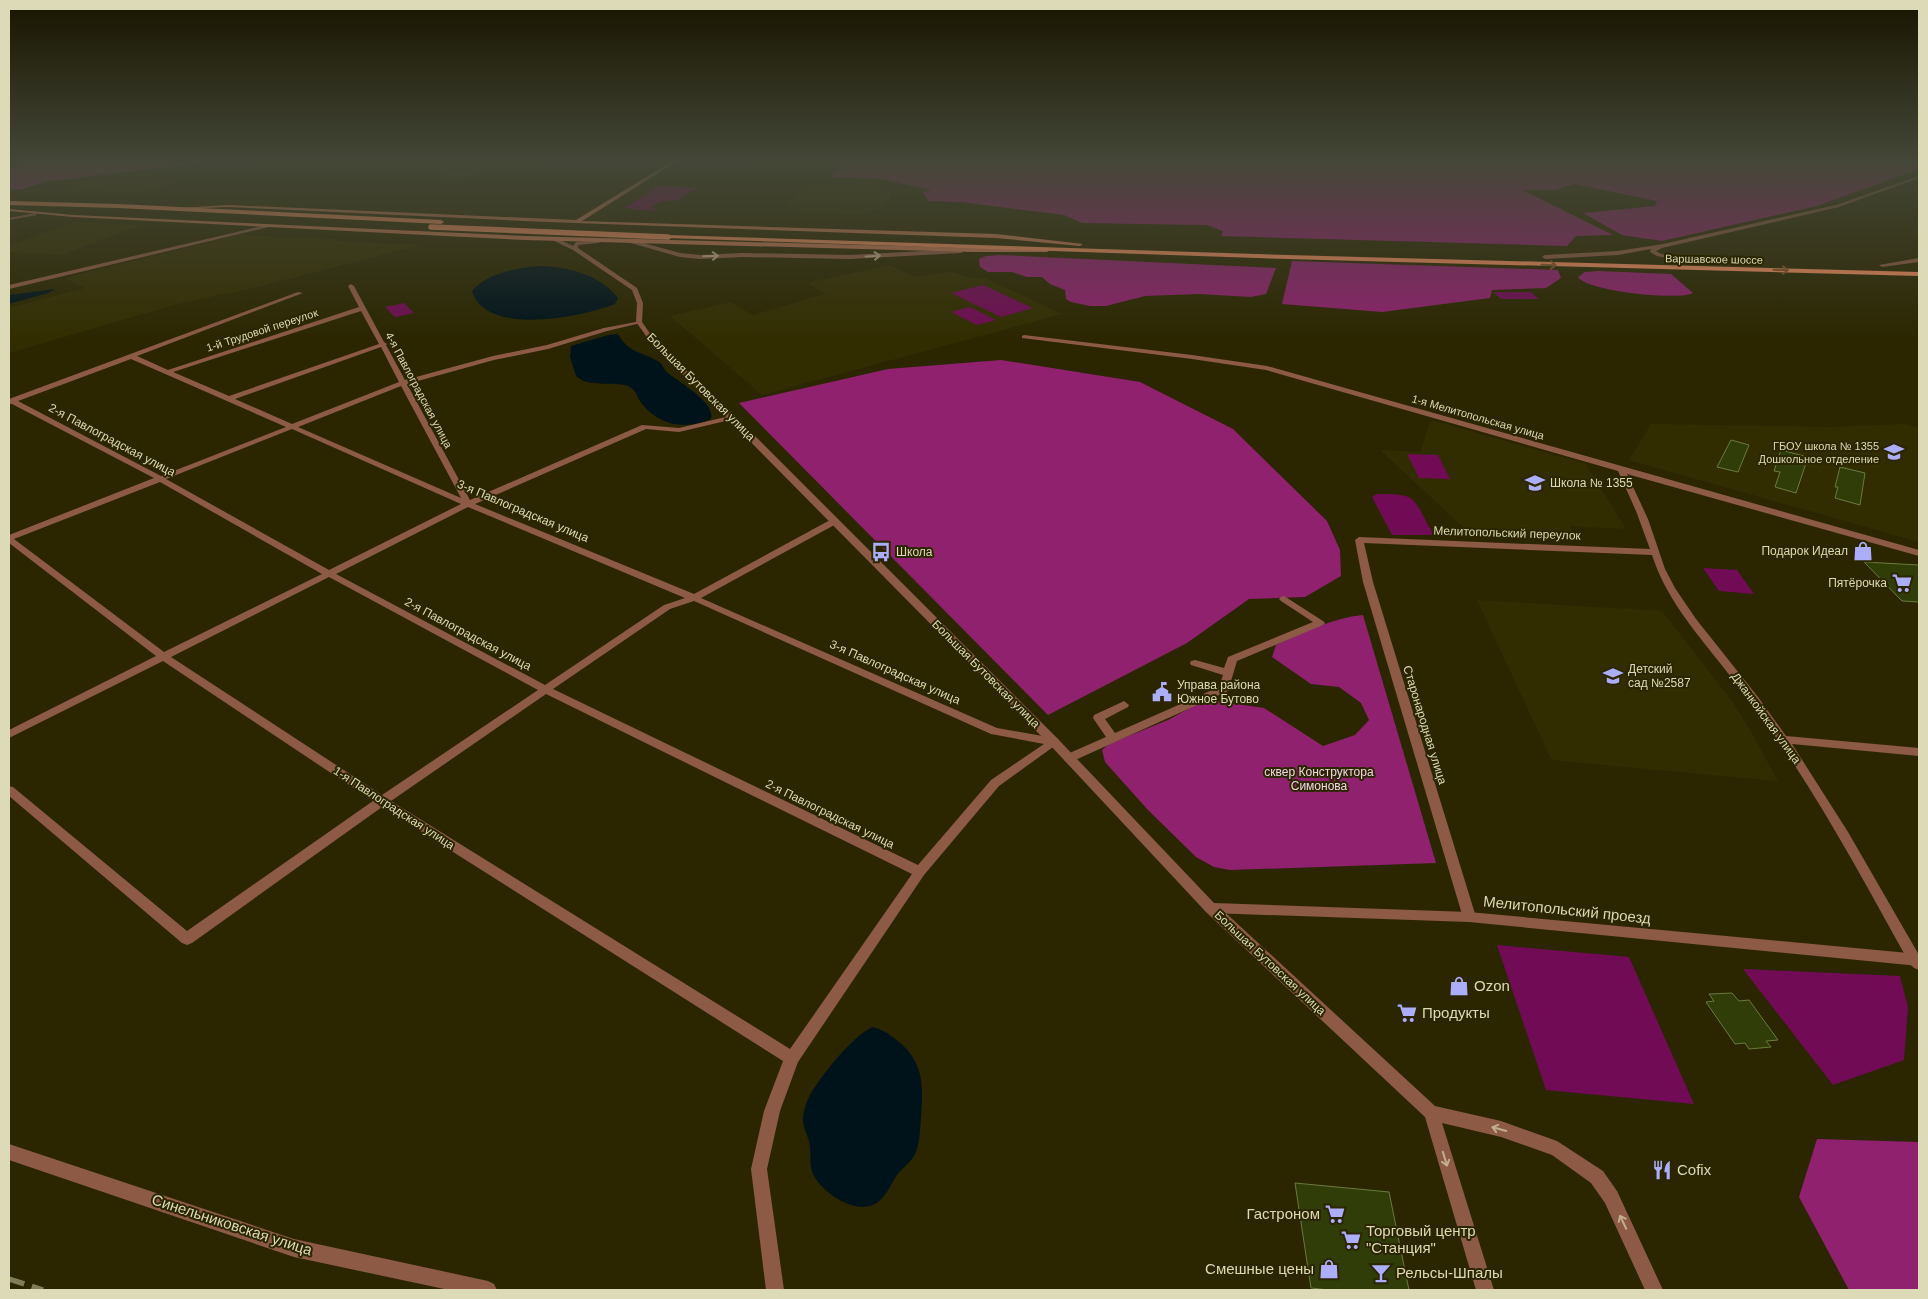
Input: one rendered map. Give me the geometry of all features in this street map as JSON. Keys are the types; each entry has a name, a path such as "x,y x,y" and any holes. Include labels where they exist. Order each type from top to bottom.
{"main road":[{"path":"177,221 629,241 972,250 1080,247"},
{"name":"Варшавское шоссе","path":"298,221 668,237 1919,266"},
{"name":"Варшавское шоссе","path":"412,221 1609,266 1919,274"},
{"path":"540,221 996,236 1080,247"},
{"path":"554,238 569,222"},
{"path":"554,238 577,222"}],"street":[{"path":"1545,257 1632,251 1663,246 1773,221"},
{"path":"9,287 271,225"},
{"name":"Большая Бутовская улица","path":"554,238 575,249 635,289 640,303 639,322 654,343 731,417 1054,742 1211,908 1431,1113"},
{"path":"575,249 574,246 576,244 602,240"},
{"path":"629,241 680,255 700,256 850,257 972,250"},
{"path":"1663,246 1652,251 1659,255 1688,260"},
{"path":"1882,265 1919,260"},
{"name":"4-я Павлоградская улица","path":"351,286 384,344 468,504"},
{"path":"10,402 300,293"},
{"name":"1-й Трудовой переулок","path":"167,372 363,308"},
{"path":"9,538 403,383 493,358 548,347 606,329 639,322"},
{"name":"1-я Мелитопольская улица","path":"1024,338 1192,357 1267,368 1919,553"},
{"path":"228,398 384,344"},
{"name":"3-я Павлоградская улица","path":"131,356 468,504 694,598 994,731 1054,742"},
{"name":"2-я Павлоградская улица","path":"10,402 161,479 329,574 546,690 920,872"},
{"path":"9,734 468,504 645,427 679,430 731,417"},
{"name":"Джанкойская улица","path":"1621,470 1640,510 1664,577 1684,609 1766,714 1783,739 1859,860 1918,961"},
{"path":"9,790 187,939 382,801 667,607 694,598 835,521"},
{"name":"1-я Павлоградская улица","path":"9,538 164,657 382,801 792,1058"},
{"name":"Мелитопольский переулок","path":"1359,540 1655,552"},
{"name":"Старонародная улица","path":"1359,540 1368,582 1469,917"},
{"path":"1069,758 1224,689 1232,659 1320,623 1284,599"},
{"path":"1195,662 1229,673"},
{"path":"1113,739 1098,718 1124,705"},
{"path":"1783,739 1919,752"},
{"path":"775,1290 759,1169 772,1111 792,1058 920,872 995,783 1054,742"},
{"name":"Мелитопольский проезд","path":"1211,908 1469,917 1918,961"},
{"path":"1431,1113 1485,1290"},
{"path":"1431,1113 1509,1132 1557,1148 1580,1163 1596,1177 1611,1196 1654,1290"},
{"name":"Синельниковская улица","path":"9,1152 294,1248 488,1290"}],"shaded area":[{"path":"76,222 141,225 62,255 9,252 9,246"},
{"path":"238,235 420,245 254,288 181,303 9,353 9,308 85,288 65,278"},
{"path":"889,265 915,277 951,272 971,278 985,278 1062,314 762,395 670,316 731,302 752,315 826,294 807,283"},
{"path":"543,266 585,274 603,284 618,298 615,304 581,314 536,320 515,319 496,314 481,305 472,291 495,275 515,269"},
{"path":"983,285 1033,308 1001,317 951,293"},
{"path":"55,289 48,293 9,304 9,295"},
{"path":"1493,292 1531,292 1539,299 1501,299"},
{"path":"404,303 414,313 395,317 385,307"},
{"path":"970,307 996,320 977,325 951,312"},
{"path":"618,334 631,349 659,362 668,373 696,393 708,406 711,419 692,424 674,424 657,417 649,411 635,392 628,386 588,382 576,376 570,357 571,346 608,335"},
{"path":"1431,420 1586,464 1626,529 1570,526 1575,541 1463,527 1380,450 1420,452"},
{"path":"1651,424 1831,427 1903,424 1919,427 1919,542 1629,460"},
{"path":"1407,454 1438,455 1450,479 1419,478"},
{"path":"1377,494 1400,495 1413,500 1421,511 1432,535 1392,535 1372,497"},
{"path":"1703,568 1737,570 1754,594 1719,591"},
{"name":"Детский сад №2587","path":"1477,600 1662,611 1732,701 1778,781 1551,759"},
{"path":"1497,945 1629,957 1694,1104 1546,1090"},
{"path":"1743,969 1900,976 1908,1008 1904,1060 1833,1085"},
{"path":"873,1027 884,1031 899,1042 914,1059 918,1068 922,1086 920,1135 916,1152 912,1159 897,1175 886,1193 878,1202 870,1206 861,1207 833,1196 825,1190 812,1173 809,1142 803,1117 810,1095 829,1067 847,1047 865,1031"}],"green space":[{"path":"1077,221 1584,221 1613,235 1576,236 1567,246 1221,236 1223,231 1207,225 1082,223"},
{"path":"1597,221 1752,221 1662,241 1622,235"},
{"path":"1000,255 1276,268 1266,294 1251,297 1199,294 1145,296 1106,306 1090,306 1066,299 1065,290 1050,284 1042,277 1027,277 1012,272 988,272 980,267 979,259 986,256"},
{"path":"1292,261 1558,270 1561,278 1546,288 1492,290 1490,298 1382,312 1282,304"},
{"path":"1585,272 1671,274 1693,293 1670,296 1633,293 1597,287 1578,277"},
{"path":"1001,360 1140,382 1233,429 1327,521 1340,550 1341,576 1305,597 1249,599 1187,643 1048,715 739,403 888,369"},
{"name":"сквер Конструктора Симонова","path":"1363,615 1436,863 1230,870 1214,867 1196,857 1148,810 1105,762 1102,750 1109,744 1168,720 1197,704 1216,701 1264,708 1323,746 1355,735 1369,720 1361,703 1339,687 1311,684 1272,657 1276,645 1329,622"},
{"path":"1817,1139 1919,1142 1919,1290 1849,1290 1799,1197"}],"building":[{"path":"1731,440 1749,445 1738,472 1717,467"},
{"path":"1781,450 1808,457 1796,493 1775,487 1780,472 1774,471"},
{"path":"1840,467 1865,473 1860,505 1835,498 1838,487 1835,487"},
{"name":"Пятёрочка","path":"1864,562 1919,565 1919,602 1902,601"},
{"path":"1732,993 1739,1001 1749,1000 1778,1040 1766,1041 1771,1047 1749,1049 1745,1043 1735,1044 1706,1002 1714,1001 1709,994"},
{"name":"Торговый центр \"Станция\"","path":"1295,1183 1389,1192 1409,1290 1329,1290 1311,1288"}],"railway":[{"path":"9,1279 43,1290"}],"place":[{"name":"ГБОУ школа № 1355 Дошкольное отделение","path":"1894,452"},
{"name":"Школа № 1355","path":"1535,483"},
{"name":"Подарок Идеал","path":"1863,551"},
{"name":"Школа","path":"881,552"},
{"name":"Пятёрочка","path":"1902,583"},
{"name":"Детский сад №2587","path":"1613,676"},
{"name":"Управа района Южное Бутово","path":"1162,692"},
{"name":"Ozon","path":"1459,986"},
{"name":"Продукты","path":"1407,1013"},
{"name":"Cofix","path":"1662,1170"},
{"name":"Гастроном","path":"1335,1214"},
{"name":"Торговый центр \"Станция\"","path":"1351,1240"},
{"name":"Смешные цены","path":"1329,1269"},
{"name":"Рельсы-Шпалы","path":"1381,1273"}]}
